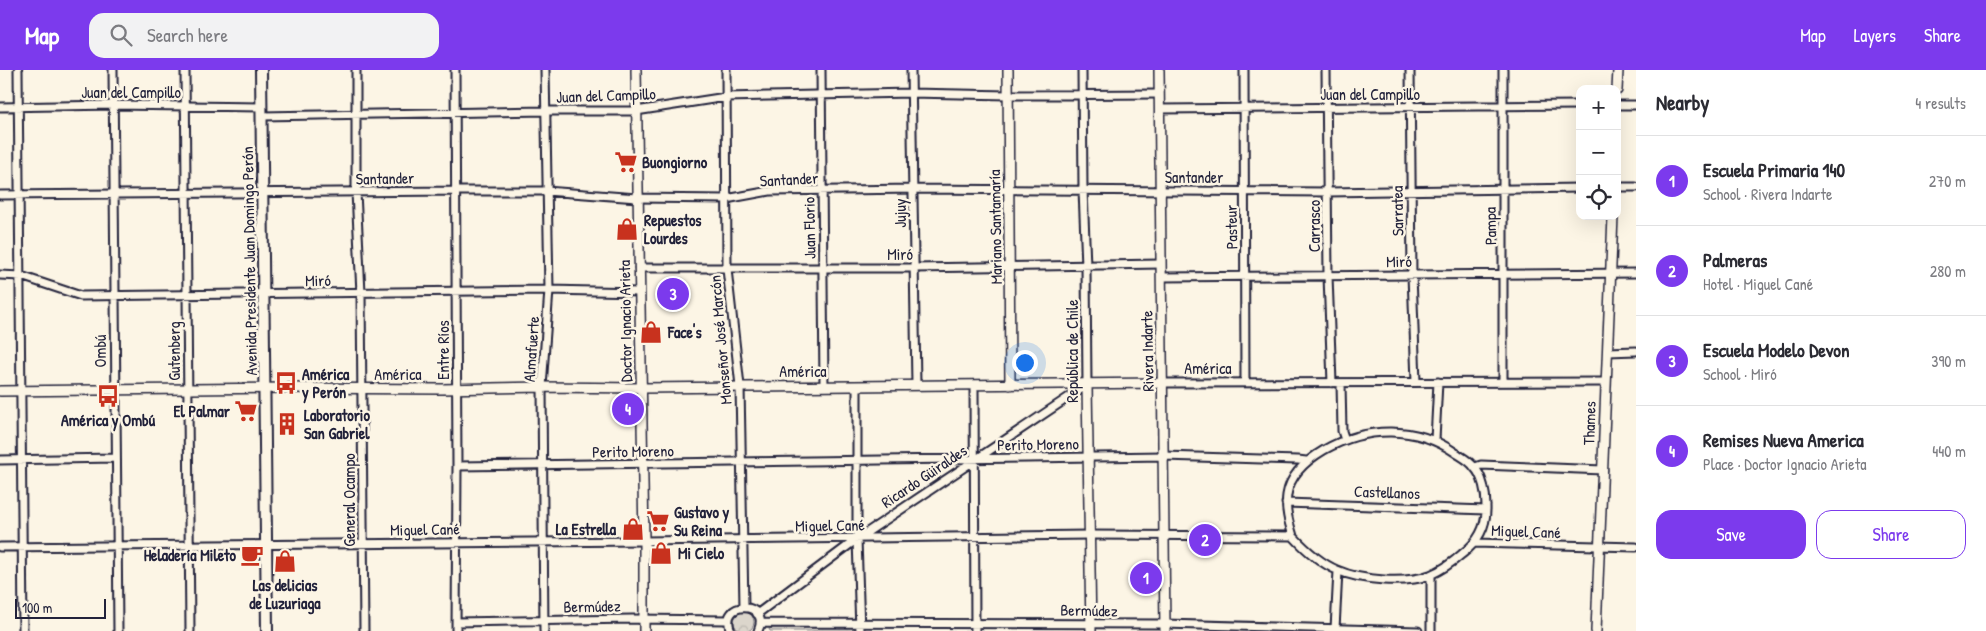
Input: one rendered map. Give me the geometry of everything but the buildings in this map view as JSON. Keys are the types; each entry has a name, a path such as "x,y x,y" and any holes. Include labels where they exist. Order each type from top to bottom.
{"main road":[{"name":"Avenida Presidente Juan Domingo Perón","path":"261,70 266,631"}],"street":[{"path":"18,70 23,631"},
{"name":"Ombú","path":"113,70 114,390 118,631"},
{"name":"Gutenberg","path":"185,70 190,631"},
{"name":"General Ocampo","path":"356,70 356,192 362,293 364,631"},
{"name":"Entre Ríos","path":"455,70 456,631"},
{"name":"Almafuerte","path":"544,631 542,387 549,290 545,70"},
{"name":"Doctor Ignacio Arieta","path":"636,70 644,631"},
{"name":"Monseñor José Marcón","path":"726,70 727,269 740,386 744,607"},
{"name":"Juan Florio","path":"821,70 824,386"},
{"name":"Jujuy","path":"911,70 916,385"},
{"name":"Mariano Santamaría","path":"1008,70 1010,385"},
{"name":"República de Chile","path":"1082,70 1091,627"},
{"name":"Rivera Indarte","path":"1159,70 1165,628"},
{"name":"Pasteur","path":"1244,70 1245,383"},
{"name":"Carrasco","path":"1326,70 1328,276 1332,383"},
{"name":"Sarratea","path":"1410,70 1412,275 1416,382"},
{"name":"Pampa","path":"1503,70 1503,382"},
{"path":"1617,85 1618,70"},
{"name":"Juan del Campillo","path":"0,107 114,105 356,114 636,111 726,97 911,93 1008,95 1160,94"},
{"path":"1621,105 1636,105"},
{"name":"Juan del Campillo","path":"1160,108 1576,106"},
{"path":"1621,187 1636,187"},
{"name":"Santander","path":"0,195 546,191 637,198 726,199 766,191 914,189 1328,192 1576,188"},
{"name":"Thames","path":"1596,631 1601,547 1613,220"},
{"name":"Miró","path":"639,268 914,268 1161,264"},
{"name":"Miró","path":"1162,277 1636,273"},
{"name":"Miró","path":"0,275 21,276 76,295 549,290 639,292"},
{"path":"1608,352 1636,351"},
{"path":"1435,440 1438,382"},
{"name":"América","path":"0,391 265,388 456,389 1162,383 1606,382"},
{"path":"1341,383 1342,430 1345,440"},
{"path":"974,385 975,627"},
{"name":"Ricardo Güiraldes","path":"757,614 857,539 1087,385"},
{"path":"857,386 856,461 859,627"},
{"path":"1293,536 1286,502 1289,487 1306,461 1345,440 1383,432 1411,433 1435,440 1475,467 1486,493 1484,523 1475,543"},
{"name":"Perito Moreno","path":"457,466 1164,456 1306,461"},
{"path":"0,460 115,458"},
{"path":"1475,467 1481,465 1603,470"},
{"name":"Castellanos","path":"1286,502 1486,510"},
{"name":"Miguel Cané","path":"0,547 857,539 1089,534 1293,536 1317,558 1338,571 1388,580 1410,579 1431,575 1451,564 1475,543 1636,547"},
{"path":"1335,629 1338,571"},
{"path":"1431,575 1431,631"},
{"path":"731,631 729,620 735,610 744,607 751,608 757,614 759,628"},
{"name":"Bermúdez","path":"456,622 643,619 729,620"},
{"name":"Bermúdez","path":"759,628 1091,627 1418,631"}],"green space":[{"path":"740,612 748,612 754,618 754,626 748,632 740,632 734,626 734,618"},
{"path":"775,626 852,627 856,631 770,631 769,629"}],"place":[{"name":"Buongiorno","path":"626,162"},
{"name":"Repuestos Lourdes","path":"627,229"},
{"name":"Escuela Modelo Devon","path":"673,294"},
{"name":"Face's","path":"651,332"},
{"name":"América y Perón","path":"286,383"},
{"name":"América y Ombú","path":"108,396"},
{"name":"Remises Nueva America","path":"628,409"},
{"name":"El Palmar","path":"246,411"},
{"name":"Laboratorio San Gabriel","path":"287,424"},
{"name":"Gustavo y Su Reina","path":"658,521"},
{"name":"La Estrella","path":"633,529"},
{"name":"Palmeras","path":"1205,540"},
{"name":"Mi Cielo","path":"661,553"},
{"name":"Heladería Mileto","path":"252,555"},
{"name":"Las delicias de Luzuriaga","path":"285,561"},
{"name":"Escuela Primaria 140","path":"1146,578"}]}
